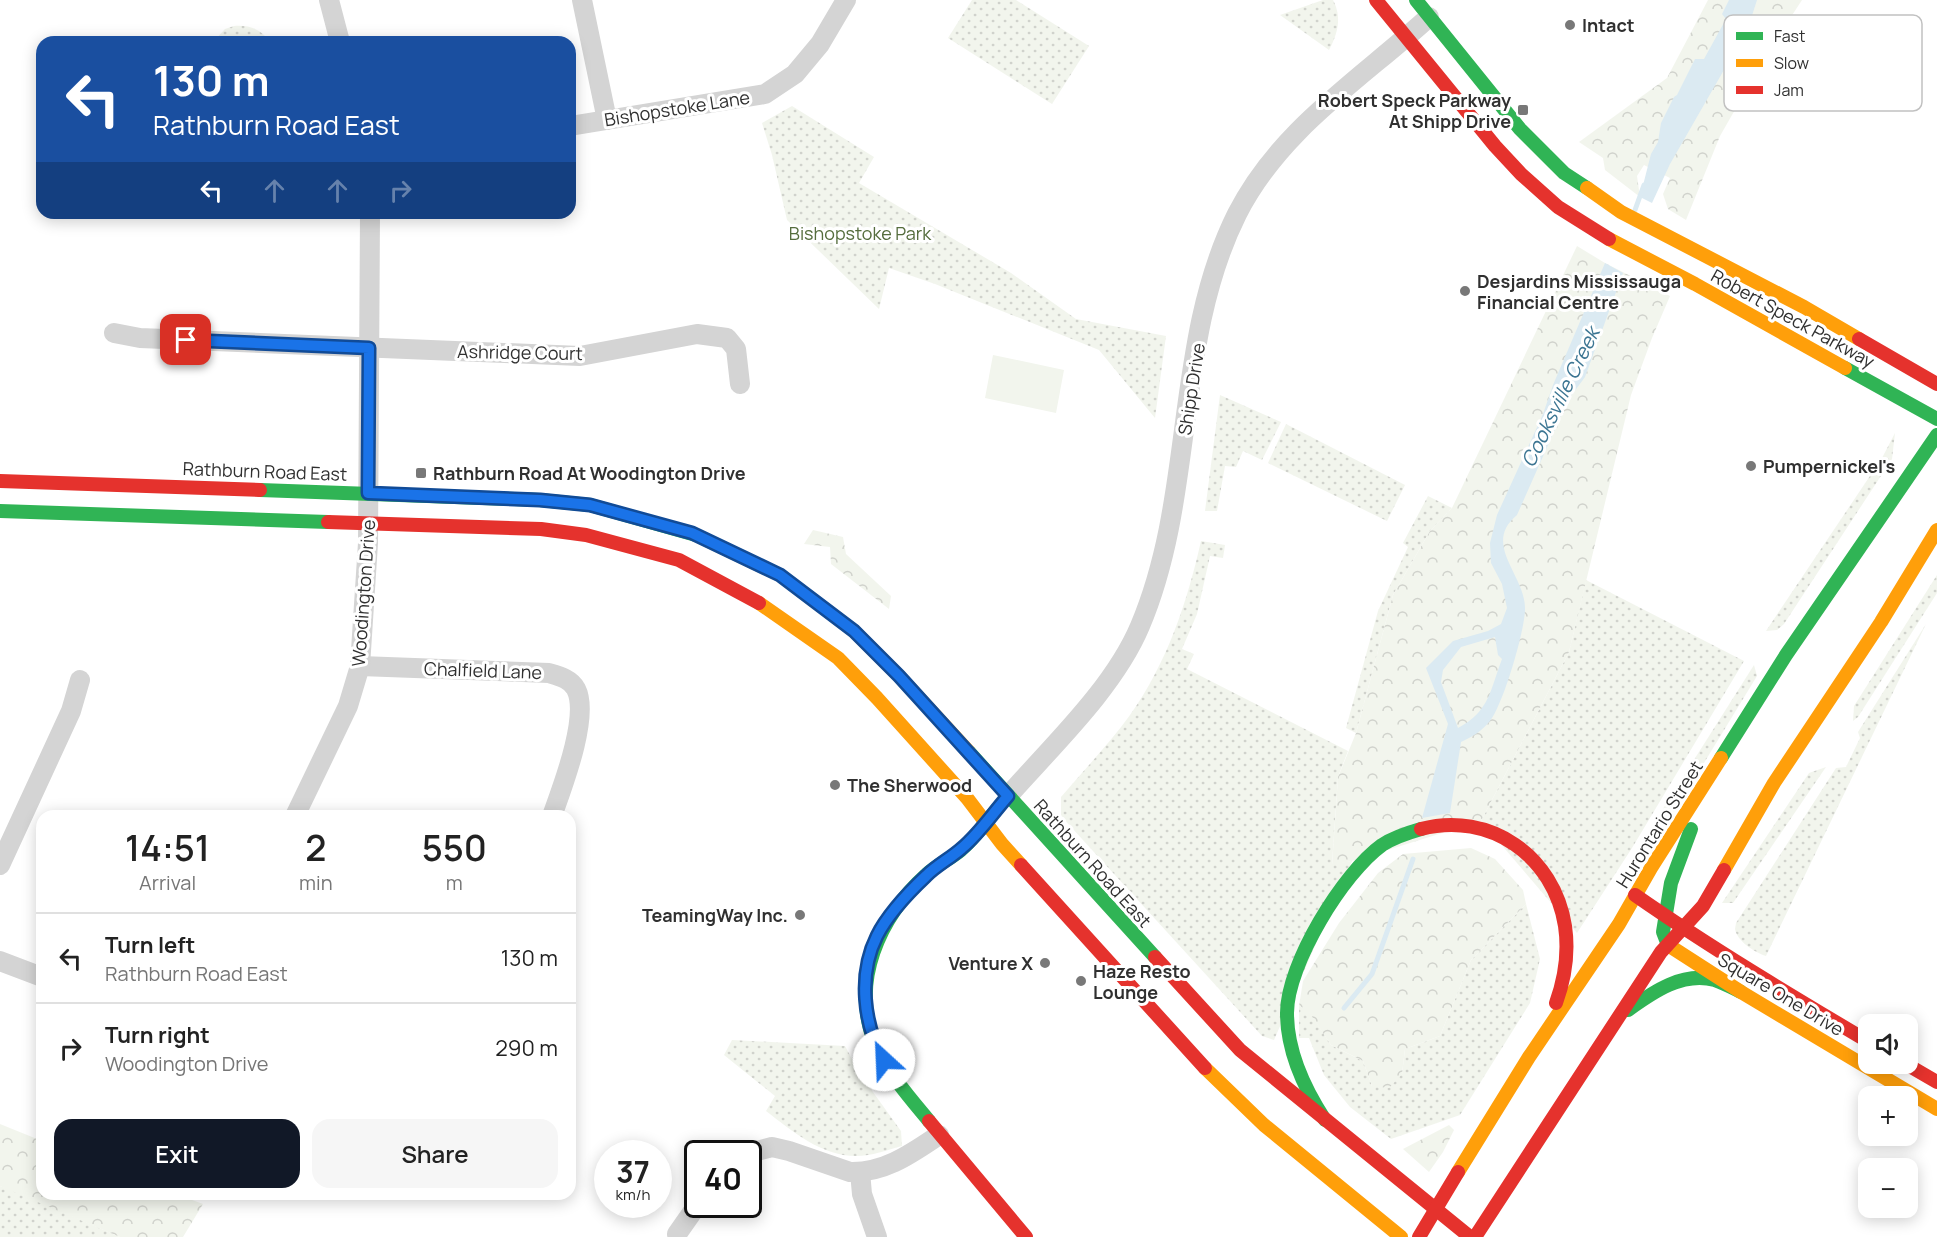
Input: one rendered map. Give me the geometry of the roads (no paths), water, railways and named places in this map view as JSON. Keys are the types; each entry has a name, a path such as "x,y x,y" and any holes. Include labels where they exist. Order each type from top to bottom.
{"street":[{"path":"329,0 338,36"},
{"path":"582,0 607,120"},
{"name":"Bishopstoke Lane","path":"576,125 765,94 795,74 819,44 846,0"},
{"name":"Robert Speck Parkway","path":"1376,0 1494,146 1558,207 1612,241 1937,419"},
{"name":"Robert Speck Parkway","path":"1416,0 1520,129 1564,173 1621,212 1804,307 1937,384"},
{"name":"Shipp Drive","path":"1008,796 1075,722 1110,676 1140,626 1157,576 1170,524 1206,297 1220,253 1238,212 1262,174 1293,135 1323,105 1407,38 1429,17"},
{"name":"Woodington Drive","path":"298,810 348,706 360,666 368,524 370,219"},
{"name":"Ashridge Court","path":"114,333 140,338 580,356 697,334 727,338 736,349 740,384"},
{"name":"Hurontario Street","path":"1419,1237 1529,1057 1619,924 1781,664 1937,435"},
{"name":"Rathburn Road East","path":"0,481 368,493 540,500 590,505 692,533 780,575 854,631 899,676 1240,1050 1473,1237"},
{"path":"0,511 541,529 586,535 679,560 751,598 838,658 967,798 1002,844 1215,1079 1264,1125 1401,1237"},
{"path":"1473,1237 1661,952 1703,906 1774,783 1876,630 1937,530"},
{"path":"1668,945 1663,932 1671,883 1692,828 1781,664"},
{"name":"Chalfield Lane","path":"360,666 549,673 567,679 576,688 581,706 571,761 554,810"},
{"path":"0,865 70,711 80,680"},
{"path":"1008,796 964,847 927,874 892,913 877,937 870,959 866,979 866,1001 869,1024 876,1046 892,1073 939,1135 1026,1237"},
{"path":"1325,1120 1309,1097 1295,1062 1288,1032 1287,1012 1290,990 1305,952 1325,912 1352,872 1383,844 1408,833 1438,825 1477,826 1494,833 1529,857 1546,875 1557,894 1567,939 1565,971 1561,992 1548,1023 1529,1057"},
{"name":"Square One Drive","path":"1635,895 1765,981 1858,1035"},
{"name":"Square One Drive","path":"1668,945 1741,992 1937,1109"},
{"path":"0,961 36,976"},
{"path":"1615,1020 1655,991 1683,980 1699,978 1714,980 1741,992"},
{"path":"1918,1071 1937,1082"},
{"path":"762,1150 772,1147 789,1150 850,1172 860,1172 897,1162 939,1135"},
{"path":"860,1172 862,1194 877,1237"},
{"path":"677,1234 688,1218"}],"water":[{"path":"1729,0 1757,0 1752,15 1724,16 1722,14"},
{"path":"1724,23 1724,70 1670,164 1652,203 1640,197 1651,154 1658,142 1661,123 1695,59 1704,59"},
{"path":"1605,263 1623,273 1585,377 1568,400 1517,515 1507,526 1503,537 1504,548 1523,595 1525,607 1518,648 1507,683 1490,721 1484,728 1461,742 1450,813 1422,818 1448,724 1426,668 1453,641 1488,631 1501,624 1507,608 1502,584 1491,563 1490,543 1497,515 1543,414","holes":["1495,637 1498,655 1502,659 1488,699 1477,714 1458,728 1441,682 1443,670 1461,647"]}],"waterway":[{"name":"Cooksville Creek","path":"1635,210 1644,185"},
{"name":"Cooksville Creek","path":"1344,1008 1372,974 1413,859"}],"place":[{"name":"Intact","path":"1570,25"},
{"name":"Robert Speck Parkway At Shipp Drive","path":"1523,110"},
{"name":"Desjardins Mississauga Financial Centre","path":"1465,291"},
{"name":"Pumpernickel's","path":"1751,466"},
{"name":"Rathburn Road At Woodington Drive","path":"421,473"},
{"name":"The Sherwood","path":"835,785"},
{"name":"TeamingWay Inc.","path":"800,915"},
{"name":"Venture X","path":"1045,963"},
{"name":"Haze Resto Lounge","path":"1081,981"}],"park label":[{"name":"Bishopstoke Park","path":"860,233"}]}
